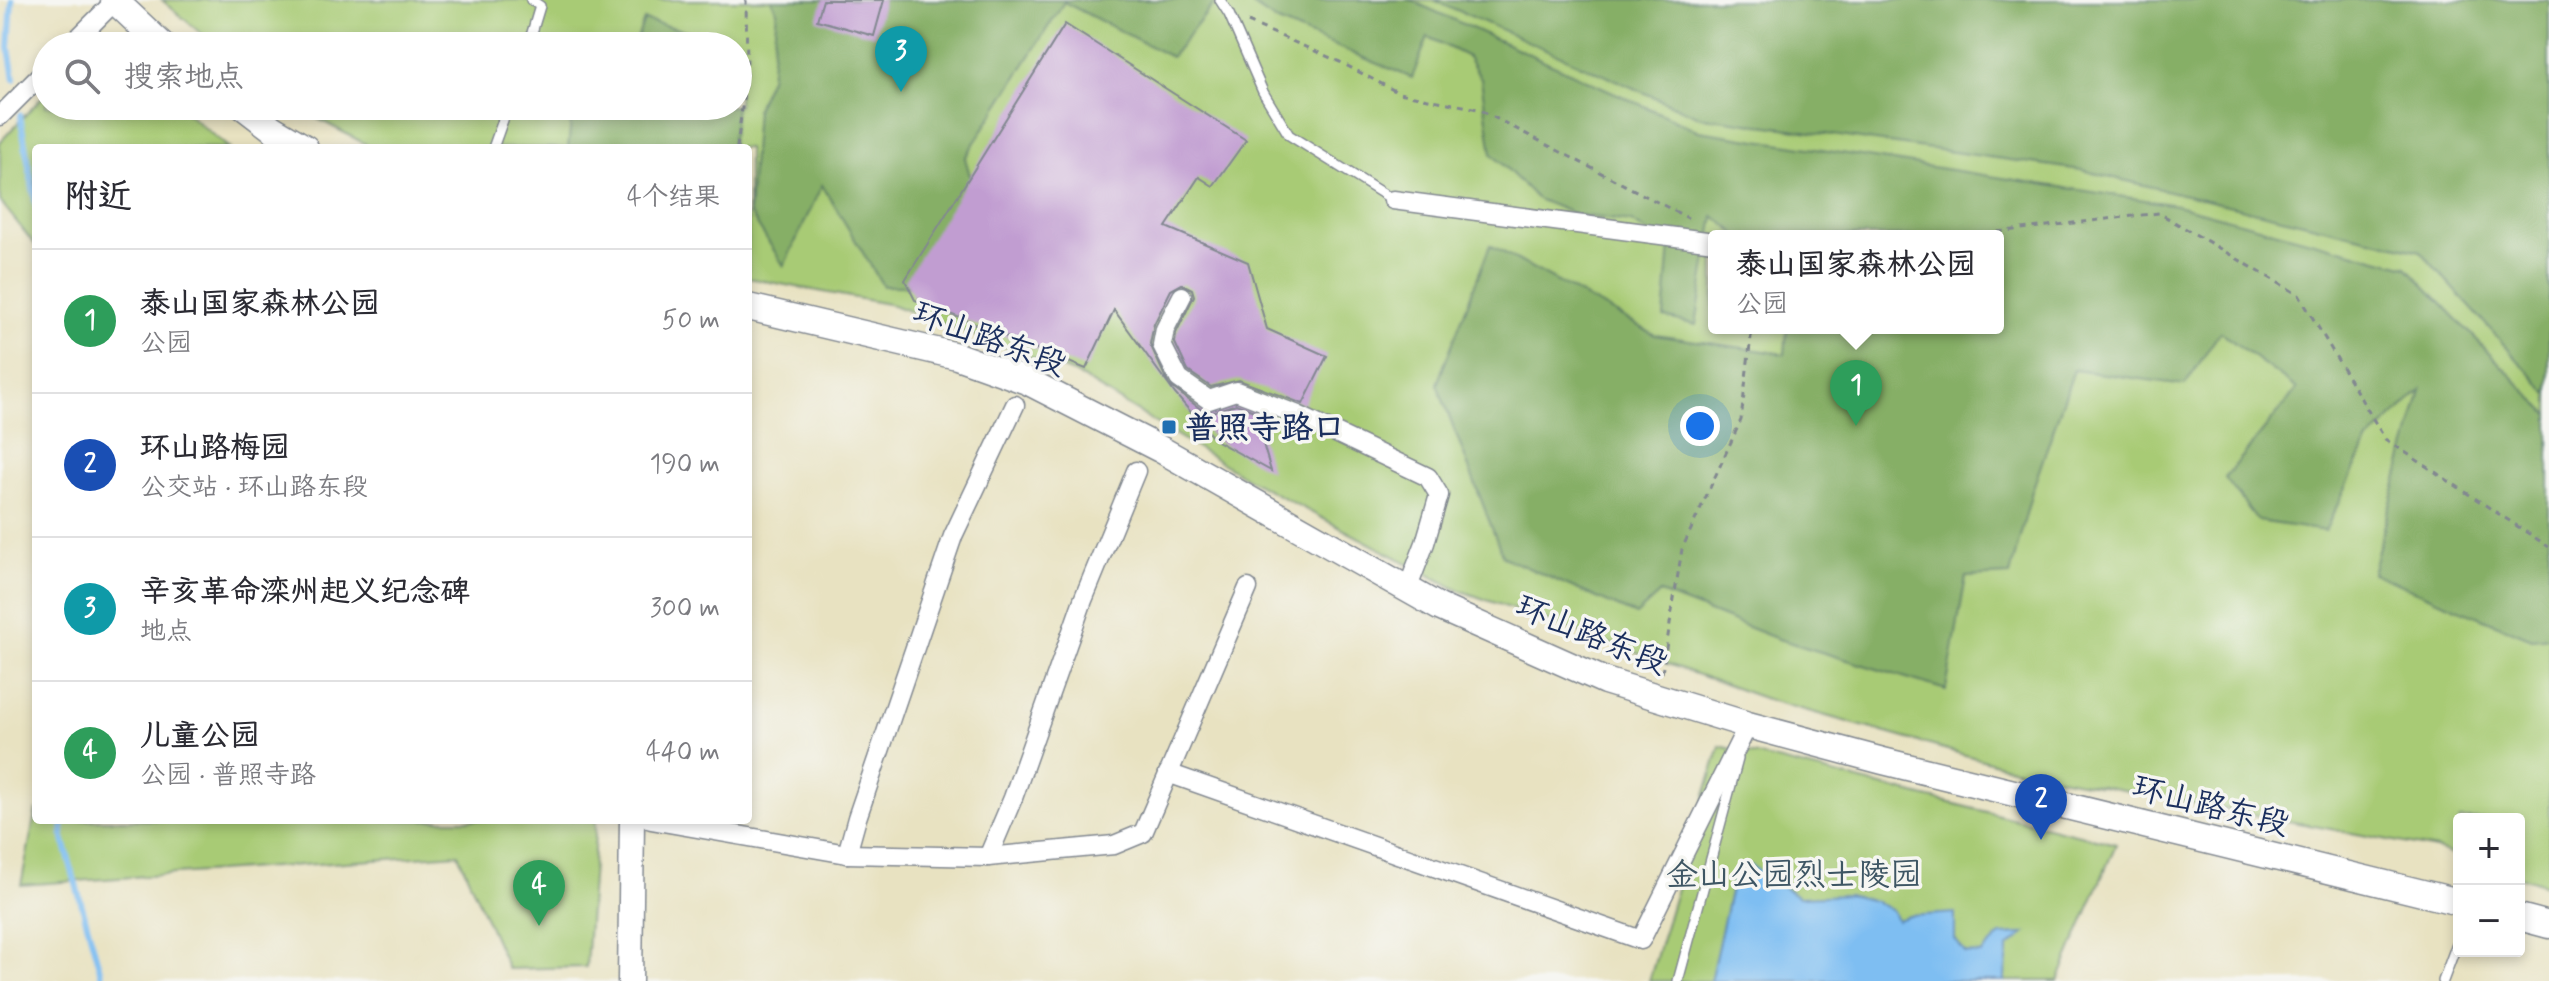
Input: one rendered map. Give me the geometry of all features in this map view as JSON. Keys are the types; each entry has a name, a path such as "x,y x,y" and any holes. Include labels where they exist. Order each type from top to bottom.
{"main road":[{"path":"114,0 148,32"},
{"path":"261,120 298,144"},
{"name":"环山路东段","path":"752,308 957,356 1027,381 1160,449 1439,607 1605,681 1748,725 1911,768 2453,901"},
{"path":"2525,919 2549,925"}],"street":[{"path":"83,32 114,0"},
{"path":"0,116 32,84"},
{"path":"1393,200 1708,241"},
{"path":"1182,296 1165,329 1162,345 1179,379 1209,400 1236,391 1298,415 1428,477 1439,495 1407,590"},
{"path":"847,854 953,536 1015,405"},
{"path":"988,857 1013,798 1083,600 1136,471"},
{"path":"674,824 847,854 988,857 1114,845 1143,833 1248,588"},
{"path":"1168,773 1641,940 1748,725"},
{"path":"630,981 632,824"}],"lane":[{"path":"531,0 540,6 532,32"},
{"path":"1220,0 1263,92 1289,135 1393,200"},
{"path":"494,144 503,120"},
{"path":"1678,981 1748,725"},
{"path":"2443,981 2453,954"}],"path":[{"path":"746,0 746,32"},
{"path":"1229,14 1340,62 1399,93 1478,109 1696,222"},
{"path":"738,144 740,120"},
{"path":"2004,231 2159,213 2299,295 2385,439 2549,547"},
{"path":"1657,697 1682,549 1741,420 1751,334"}],"green space":[{"path":"162,0 2549,0 2549,886 2525,878 2525,813 2453,813 2453,855 2436,849 2022,771 1769,700 1456,589 1250,480 1074,373 893,305 752,279 752,144 365,144 320,120 752,120 752,32 200,32"},
{"path":"771,0 1217,0 1171,57 1064,2 965,158 974,189 917,286 883,286 822,185 784,266 752,217 756,109 770,78 777,11"},
{"path":"1245,0 1410,0 1699,131 2177,205 2407,267 2549,415 2549,637 2532,639 2372,573 2421,390 2368,441 2325,531 2258,521 2225,478 2297,389 2220,332 2185,385 2074,370 2032,491 2010,575 1966,577 1946,690 1778,639 1660,593 1636,615 1503,557 1437,384 1490,245 1655,335 1785,354 1787,334 2004,334 2004,230 1732,230 1714,216 1712,230 1708,230 1708,252 1696,325 1664,317 1670,246 1631,222 1577,215 1537,199 1492,154 1481,79 1468,57 1428,37 1412,78 1278,22"},
{"path":"1434,0 2549,0 2549,395 2420,251 2081,170 1697,116"},
{"path":"644,20 691,32 639,32"},
{"path":"32,108 32,120 195,120 224,144 32,144 32,241 0,201 0,142"},
{"path":"571,120 734,120 731,144 568,144"},
{"name":"金山公园烈士陵园","path":"1720,746 2116,844 2058,981 1649,981"},
{"path":"33,824 596,824 586,967 508,969 458,854 21,885"}],"water":[{"path":"1748,864 1799,897 1848,895 1875,901 1893,911 1897,920 1909,916 1955,913 1955,939 1965,953 1981,954 2001,935 2025,934 2008,947 2005,981 1710,981 1733,879"}],"building":[{"path":"823,0 884,0 874,36 817,20"},
{"path":"1065,24 1246,140 1213,186 1199,177 1166,227 1248,262 1267,329 1327,356 1303,404 1239,380 1211,387 1188,371 1175,343 1176,333 1194,296 1192,289 1182,284 1171,290 1154,324 1150,344 1169,385 1202,410 1212,412 1236,404 1267,416 1256,420 1271,471 1215,440 1175,394 1114,310 1086,369 915,300 905,280"}],"waterway":[{"path":"12,0 9,48 14,79"},
{"path":"20,115 32,183"},
{"path":"63,824 62,834 103,981"}],"place":[{"name":"辛亥革命滦州起义纪念碑","path":"901,92"},
{"name":"泰山国家森林公园","path":"1856,426"},
{"name":"普照寺路口","path":"1169,427"},
{"name":"环山路梅园","path":"2041,840"},
{"name":"儿童公园","path":"539,926"}]}
